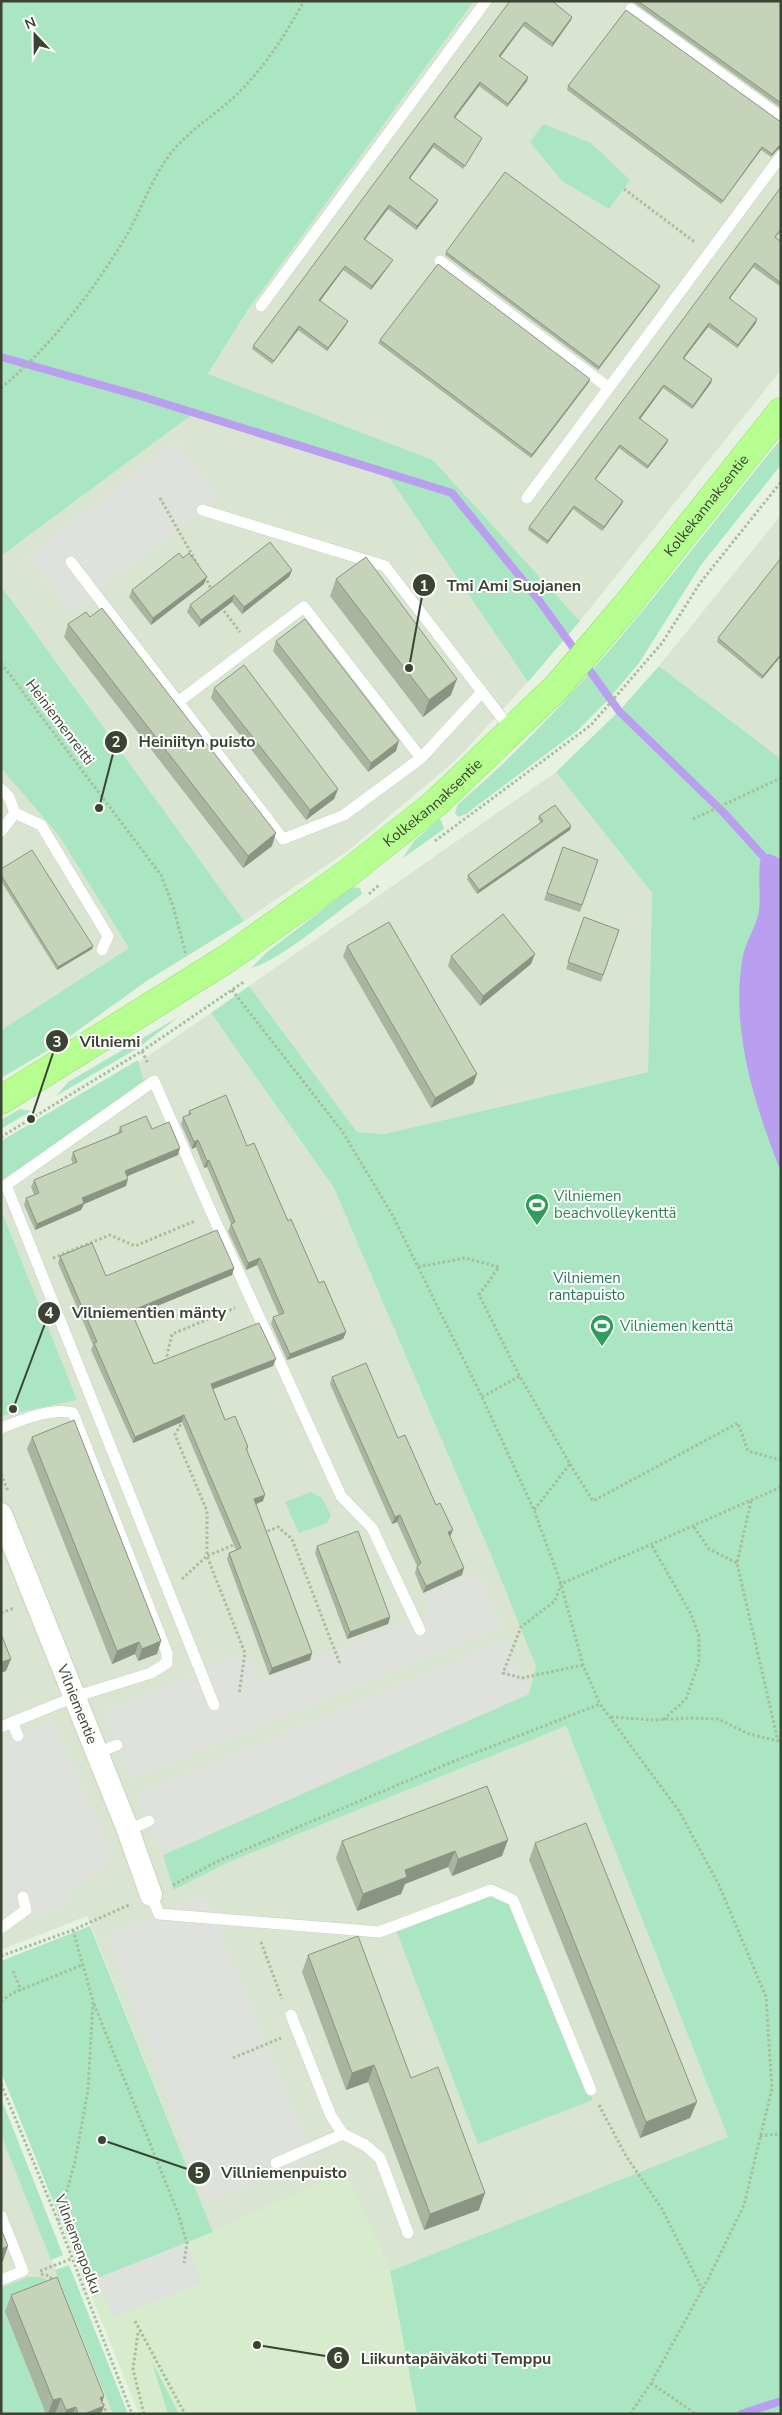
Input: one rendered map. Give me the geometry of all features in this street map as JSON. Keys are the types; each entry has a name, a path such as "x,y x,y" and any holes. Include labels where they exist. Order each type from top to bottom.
{"main road":[{"name":"Kolkekannaksentie","path":"1,1100 228,958 357,866 436,803 558,686 626,606 781,412"}],"street":[{"name":"Vilniementie","path":"1,1514 74,1697 107,1749 128,1830 151,1895"}],"lane":[{"path":"261,306 486,1"},
{"path":"631,9 781,118"},
{"path":"527,498 781,156"},
{"path":"440,261 609,388"},
{"path":"202,510 385,566 481,694 512,731"},
{"path":"71,562 283,839 344,815 421,758 481,694"},
{"path":"178,702 304,607 421,758"},
{"path":"1,789 9,797 15,813 41,825 108,936 102,950"},
{"path":"1,831 15,813"},
{"path":"214,1705 6,1185 154,1081 212,1214 341,1496 372,1528 420,1630"},
{"path":"1,1428 62,1410 73,1413 167,1653 167,1663 151,1673 74,1697 1,1727"},
{"path":"12,1722 18,1736"},
{"path":"128,1830 149,1821"},
{"path":"151,1895 159,1914 379,1932 491,1890 513,1900 591,2090"},
{"path":"1,1928 26,1910 23,1897"},
{"path":"291,2015 331,2116 344,2134 365,2145 380,2158 408,2233"},
{"path":"276,2163 344,2134"},
{"path":"1,2216 23,2270 1,2280"}],"path":[{"path":"1,388 35,357 67,322 124,239 168,158 182,141 233,98 256,74 282,41 304,1"},
{"path":"624,189 709,253"},
{"path":"591,725 662,643 700,583 781,482"},
{"path":"160,498 208,581 213,594"},
{"path":"215,600 251,647"},
{"name":"Heiniemenreitti","path":"1,663 161,875 173,906 180,938 195,978 212,1004"},
{"path":"694,819 781,778"},
{"path":"232,990 342,1131 393,1216 482,1397 534,1510 562,1584 583,1665 600,1704 679,1811 719,1885 766,1998 772,2088 744,2205 702,2290 651,2383 630,2414"},
{"path":"38,1265 110,1235 135,1246 212,1214"},
{"path":"418,1267 465,1258 499,1267 479,1295 520,1376 570,1464 593,1500 738,1423 748,1451 781,1460"},
{"path":"170,1364 166,1356 172,1334 252,1301"},
{"path":"482,1397 520,1376"},
{"path":"185,1414 176,1435 206,1511 207,1556 245,1653 239,1694"},
{"path":"534,1510 570,1464"},
{"path":"583,1665 522,1678 503,1673 521,1627 555,1601 562,1584 652,1546 781,1487"},
{"path":"751,1500 737,1562 778,1741 781,1746"},
{"path":"260,1534 278,1527 292,1538 340,1664"},
{"path":"694,1527 709,1549 737,1562"},
{"path":"169,1590 207,1556 243,1542"},
{"path":"652,1546 691,1614 699,1636 699,1662 686,1699 663,1720"},
{"path":"1,1956 73,1930 227,1858 452,1762 600,1704"},
{"path":"611,1717 663,1720 690,1718 718,1719 749,1734 778,1741"},
{"path":"254,1922 279,1994 291,2015"},
{"path":"73,1930 93,2001 178,2213 187,2243 184,2263"},
{"path":"1,2001 21,1990 82,1966"},
{"path":"13,1971 21,1990"},
{"path":"58,2222 75,2162 88,2090 93,2001"},
{"path":"233,2058 298,2032"},
{"name":"Vilniemenpolku","path":"1,2084 58,2222 132,2414"},
{"path":"591,2090 626,2156 662,2209 702,2290"},
{"path":"760,2136 781,2134"},
{"path":"56,2290 50,2276 35,2273 71,2259"},
{"path":"134,2321 185,2414"},
{"path":"138,2332 134,2368 144,2414"},
{"path":"651,2383 696,2414"},
{"path":"93,2399 100,2395 107,2414"}],"shaded area":[{"path":"474,1 781,1 781,370 580,621 433,460 208,375 247,311"},
{"path":"193,414 386,473 528,682 456,760 349,850 244,921 1,586 1,556"},
{"path":"176,441 219,497 71,612 28,556"},
{"path":"781,515 781,759 659,666"},
{"path":"1,768 59,836 129,948 1,1030"},
{"path":"556,772 652,893 648,1072 384,1134 357,1132 249,986"},
{"path":"770,854 781,859 781,1172 754,1095 743,1042 739,988 745,948 759,911 761,859 762,855"},
{"path":"211,1013 334,1188 536,1665 529,1694 175,1890 229,1862 566,1726 728,2137 390,2271 345,2172 213,2232 87,1916 1,1950 1,1156"},
{"path":"479,1573 501,1627 131,1780 103,1712 245,1653 258,1682 429,1611 424,1596"},
{"path":"505,1640 529,1694 163,1855 137,1795"},
{"path":"54,1721 115,1861 67,1891 68,1904 40,1916 1,1916 1,1744"},
{"path":"205,1895 313,2159 206,2202 107,1936"},
{"path":"1,2135 97,2371 113,2414 1,2414"},
{"path":"345,2172 390,2271 417,2414 139,2414 86,2283 213,2232"},
{"path":"187,2243 202,2283 113,2318 97,2278"}],"green space":[{"path":"1,1 474,1 247,311 208,374 433,460 580,621 528,682 386,473 193,414 1,556"},
{"path":"543,124 591,143 630,180 609,209 562,181 530,142"},
{"path":"781,439 781,465 701,565 639,663 608,700 577,731 466,814 458,817 455,813 458,804 503,763 588,675 666,582"},
{"path":"1,586 244,921 148,980 59,1044 1,1078 1,1030 129,948 59,836 1,768"},
{"name":"Vilniemen rantapuisto","path":"659,666 781,759 781,2414 417,2414 390,2271 728,2137 566,1726 229,1862 174,1890 163,1855 529,1694 536,1666 491,1555 334,1188 211,1013 249,986 357,1132 384,1134 648,1072 652,893 556,772 619,711"},
{"path":"439,819 444,829 403,858 414,841"},
{"path":"352,887 360,888 362,894 292,947 263,964 251,968 267,952"},
{"path":"180,1016 138,1048 56,1096 68,1082"},
{"path":"138,1060 144,1082 1,1181 1,1141"},
{"path":"20,1109 31,1111 1,1129 1,1120"},
{"path":"1,1210 77,1400 1,1416"},
{"path":"311,1492 322,1498 331,1515 327,1523 299,1533 285,1502"},
{"path":"484,1896 511,1901 593,2100 478,2144 396,1930"},
{"path":"90,1926 213,2232 86,2283 1,2072 1,1961"},
{"path":"1,2098 63,2255 51,2260 1,2135"},
{"path":"69,2265 128,2414 113,2414 55,2270"},
{"path":"28,2277 46,2279 51,2294 5,2312 11,2328 19,2326 19,2346 46,2414 1,2414 1,2288"},
{"path":"152,2362 179,2414 168,2414"}],"building":[{"path":"510,1 552,1 572,17 553,43 525,22 499,56 528,77 508,104 480,82 454,117 482,138 465,166 434,143 409,178 438,200 417,226 389,205 364,239 393,260 372,286 345,266 319,300 348,321 328,348 299,326 274,361 253,346"},
{"path":"638,1 781,1 781,103"},
{"path":"626,10 781,121 781,146 772,154 762,147 723,201 568,86"},
{"path":"505,172 660,286 599,367 446,252"},
{"path":"781,187 781,229 775,237 781,242 781,283 755,263 729,298 757,319 738,345 709,323 683,358 712,379 693,406 664,385 639,418 668,440 648,466 620,445 595,479 623,501 604,527 574,506 548,541 529,527"},
{"path":"438,264 590,379 532,455 380,340"},
{"path":"270,542 292,570 244,607 234,595 201,620 190,605"},
{"path":"179,553 183,558 189,553 207,577 153,618 132,590"},
{"path":"366,557 457,679 429,700 336,579"},
{"path":"781,558 781,654 763,676 718,638"},
{"path":"102,608 276,833 248,856 68,624 86,612 90,617"},
{"path":"305,619 399,741 371,763 276,641"},
{"path":"244,665 338,789 310,810 214,688"},
{"path":"555,805 571,826 479,890 468,875 543,821 539,816"},
{"path":"563,847 598,860 582,905 547,893"},
{"path":"32,850 93,946 58,967 1,875 1,869"},
{"path":"503,914 535,954 483,996 451,956"},
{"path":"584,917 619,930 603,975 568,962"},
{"path":"389,922 477,1074 435,1098 347,946"},
{"path":"226,1095 247,1146 254,1143 288,1221 291,1219 319,1283 324,1281 346,1332 290,1354 273,1317 284,1313 260,1258 248,1263 231,1224 235,1222 209,1160 207,1161 198,1140 194,1142 183,1117 191,1114 189,1111"},
{"path":"146,1116 152,1129 169,1122 180,1148 125,1171 128,1179 82,1198 84,1203 37,1224 26,1198 39,1193 34,1180 77,1162 73,1152 122,1132 120,1127"},
{"path":"217,1230 234,1268 131,1311 154,1364 259,1323 276,1359 211,1384 225,1420 235,1416 248,1447 246,1448 265,1495 254,1499 312,1653 272,1668 229,1553 241,1548 184,1415 135,1437 94,1343 97,1342 60,1256 92,1243 106,1276"},
{"path":"366,1363 398,1438 405,1435 436,1505 440,1503 453,1530 448,1532 464,1568 426,1586 417,1567 421,1563 400,1515 395,1517 332,1377"},
{"path":"74,1420 161,1641 142,1649 139,1642 117,1651 32,1437"},
{"path":"358,1531 390,1617 350,1632 317,1546"},
{"path":"1,1634 11,1659 1,1662"},
{"path":"487,1786 508,1840 458,1859 455,1851 405,1870 407,1877 363,1894 342,1841"},
{"path":"586,1823 697,2102 646,2122 535,1843"},
{"path":"358,1936 411,2078 438,2067 485,2193 430,2214 374,2065 352,2073 308,1955"},
{"path":"1,2229 8,2246 1,2249"},
{"path":"57,2277 104,2396 100,2398 104,2406 84,2414 78,2414 76,2407 66,2410 61,2398 53,2400 11,2295"}],"waterway":[{"path":"1,357 140,396 452,493 538,599 619,711 724,813 762,855"},
{"path":"741,2414 781,2401"}],"place":[{"name":"Tmi Ami Suojanen","path":"409,668"},
{"name":"Heiniityn puisto","path":"99,808"},
{"name":"Vilniemi","path":"31,1119"},
{"name":"Vilniemen beachvolleykenttä","path":"537,1226"},
{"name":"Vilniemen kenttä","path":"602,1347"},
{"name":"Vilniementien mänty","path":"13,1409"},
{"name":"Villniemenpuisto","path":"102,2140"},
{"name":"Liikuntapäiväkoti Temppu","path":"257,2345"}]}
